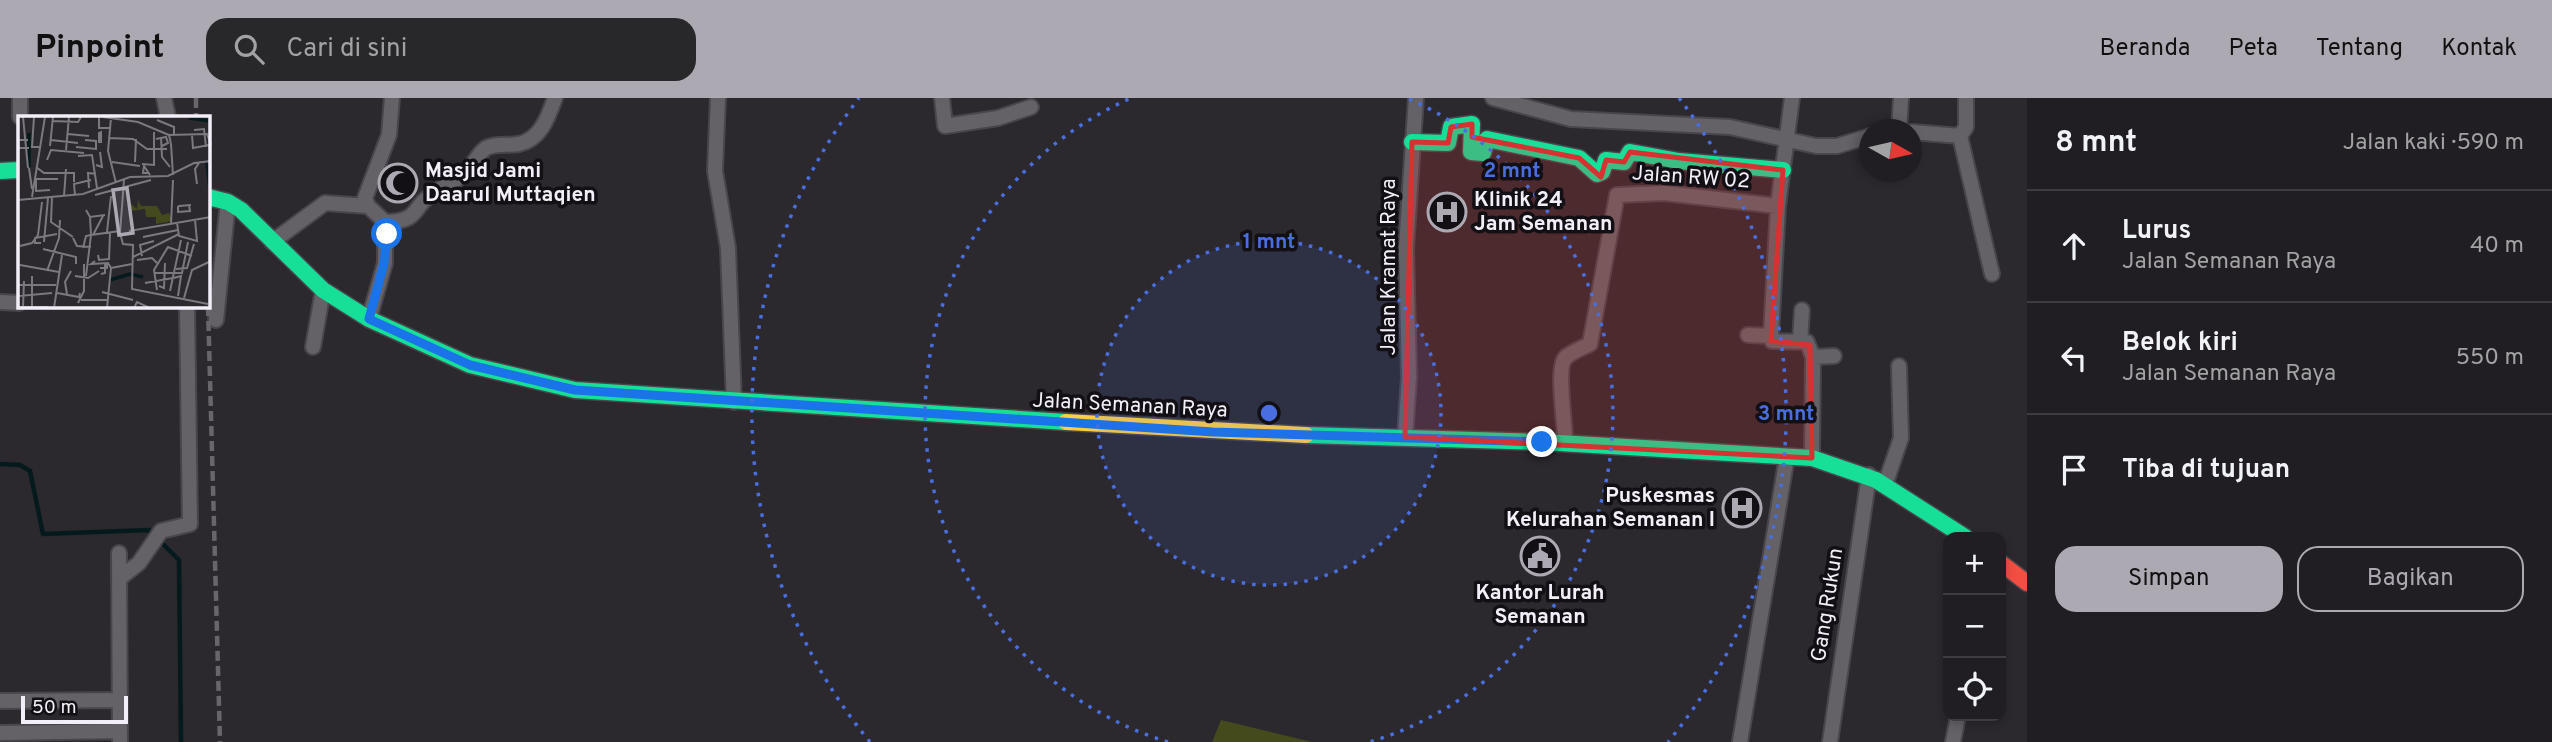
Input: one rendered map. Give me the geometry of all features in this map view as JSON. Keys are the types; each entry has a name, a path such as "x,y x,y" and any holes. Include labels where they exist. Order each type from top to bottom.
{"street":[{"path":"20,98 20,116"},
{"path":"164,98 168,116"},
{"path":"392,98 389,135 365,198 368,206 386,222 402,220 418,212 431,195 451,185 469,169 485,148 518,144 536,135 547,120 555,98"},
{"path":"718,98 715,171 728,247 734,402"},
{"path":"942,98 944,126 998,118 1031,107"},
{"name":"Jalan Kramat Raya","path":"1405,437 1409,377 1406,248 1416,98"},
{"path":"1493,98 1571,119 1730,127 1815,146 1837,146 1859,139"},
{"path":"1793,98 1778,206 1771,336 1772,341 1810,345 1813,357 1812,458"},
{"path":"1900,119 1901,98"},
{"path":"1966,98 1966,127 1960,136 1992,274"},
{"path":"1412,142 1448,143 1451,127 1472,124 1471,152 1483,153 1487,139 1543,148 1579,158 1597,174 1602,172 1606,160 1624,162 1630,152 1679,161 1783,170"},
{"path":"1922,133 1960,136"},
{"path":"0,171 18,170"},
{"name":"Jalan RW 02","path":"1565,443 1566,418 1559,368 1564,358 1590,344 1617,194 1664,193 1778,206"},
{"name":"Jalan Semanan Raya","path":"210,198 228,202 323,290 369,319 470,365 557,387 734,402 1200,432 1565,443 1812,458 1852,467 1886,482 1958,532"},
{"path":"216,320 228,202"},
{"path":"272,242 325,203 368,206"},
{"path":"369,319 384,263 386,222"},
{"path":"313,347 323,290"},
{"path":"0,302 18,303"},
{"path":"120,578 139,563 159,535 190,524 187,308"},
{"path":"1800,342 1802,310"},
{"path":"1748,335 1771,336"},
{"path":"1813,357 1834,356"},
{"path":"1886,482 1901,438 1899,366"},
{"path":"1740,742 1787,456"},
{"name":"Gang Rukun","path":"1830,742 1870,475"},
{"path":"0,733 120,737 119,553"},
{"path":"2006,573 2027,583"},
{"path":"0,701 119,700"},
{"path":"1953,742 1957,721"}],"highlighted area":[{"path":"1472,124 1472,137 1579,158 1601,177 1606,160 1624,162 1630,152 1783,170 1771,341 1810,345 1812,458 1405,437 1412,142 1448,143 1451,127"}],"green space":[{"path":"1221,720 1312,742 1212,742"}],"waterway":[{"path":"0,464 20,465 30,471 43,534 149,530 179,560 181,742"}],"railway":[{"path":"196,98 196,116"},
{"path":"208,308 220,742"}],"traffic: fast":[{"path":"1412,142 1448,143 1451,127 1472,124 1471,152 1483,153 1487,139 1579,158 1597,174 1602,172 1606,160 1624,162 1630,152 1679,161 1783,170"},
{"path":"0,171 18,170"},
{"path":"210,198 228,202 241,210 323,290 369,319 470,365 575,390 1066,422"},
{"path":"1306,435 1542,442 1812,458 1876,480 1957,532"}],"traffic: slow":[{"path":"1066,422 1306,435"}],"traffic: jam":[{"path":"2006,567 2027,583"}],"place":[{"name":"Masjid Jami Daarul Muttaqien","path":"398,183"},
{"name":"Klinik 24 Jam Semanan","path":"1447,212"},
{"name":"Puskesmas Kelurahan Semanan I","path":"1742,508"},
{"name":"Kantor Lurah Semanan","path":"1540,556"}],"route":[{"path":"387,234 384,263 369,319 470,365 557,387 853,411 1146,429 1542,442"}]}
